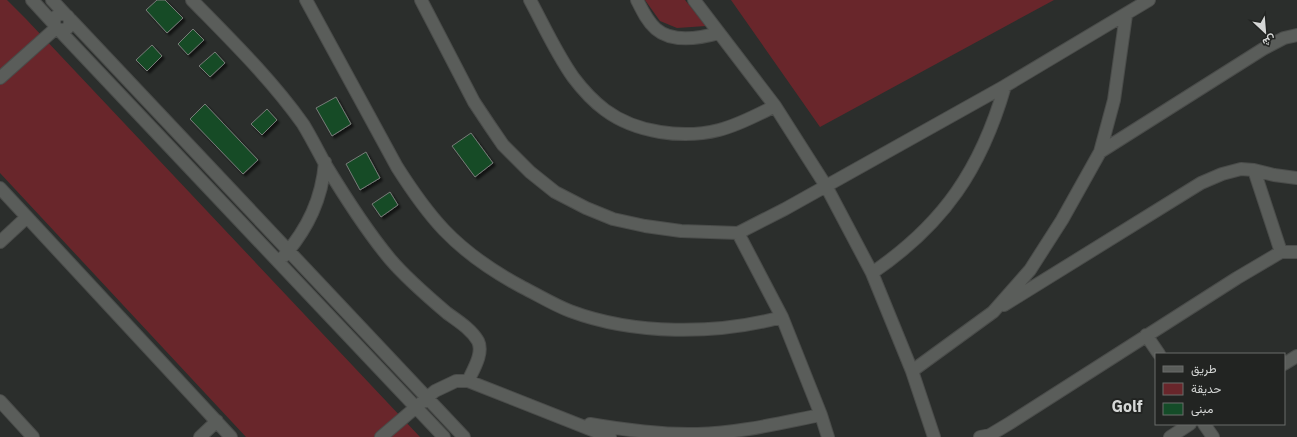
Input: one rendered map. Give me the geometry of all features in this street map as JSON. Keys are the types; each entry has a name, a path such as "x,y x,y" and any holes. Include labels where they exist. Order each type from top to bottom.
{"street":[{"path":"32,0 444,437"},
{"path":"52,0 464,437"},
{"path":"192,0 261,72 288,103 304,126 356,215 369,234 391,260 421,290 471,332 479,343 480,353 468,381"},
{"path":"306,0 396,167 411,190 444,230 477,259 509,280 570,311 621,324 652,328 703,330 740,327 782,317"},
{"path":"421,0 474,102 503,146 530,172 555,192 586,208 613,219 645,226 681,231 738,232 785,209 1005,86 1149,0"},
{"path":"530,0 574,78 605,110 628,123 647,129 665,132 696,134 719,130 739,123 775,106"},
{"path":"636,0 646,18 656,30 668,35 683,38 702,38 719,33"},
{"path":"694,0 775,106 826,186 872,273 912,371 934,437"},
{"path":"993,312 1030,270 1062,220 1100,152 1114,100 1126,15"},
{"path":"0,78 57,27 68,28 68,17"},
{"path":"1100,152 1263,49 1284,38 1297,35"},
{"path":"872,273 892,259 927,228 961,187 988,137 998,113 1005,86"},
{"path":"279,261 303,231 315,210 322,186 325,162"},
{"path":"912,371 993,312 1201,183 1222,174 1241,170 1254,170 1274,175 1297,178"},
{"path":"1254,170 1281,252"},
{"path":"0,188 232,437"},
{"path":"0,242 27,217"},
{"path":"738,232 782,317 821,414 828,437"},
{"path":"985,436 1010,423 1146,335 1281,252 1297,252"},
{"path":"1146,335 1157,353"},
{"path":"1285,363 1297,356"},
{"path":"381,437 426,397 444,386 456,381 468,381 610,437"},
{"path":"0,401 32,437"},
{"path":"569,420 654,433 697,434 763,427 821,414"},
{"path":"200,437 217,421"},
{"path":"1170,437 1188,425"},
{"path":"1205,425 1212,437"}],"green space":[{"path":"0,0 7,0 26,19 420,437 246,437 0,173"},
{"path":"645,0 685,0 706,26 677,28 660,21"},
{"path":"731,0 1054,0 820,127"}],"building":[{"path":"157,0 165,0 183,18 167,33 146,10"},
{"path":"193,29 204,40 188,55 178,44"},
{"path":"152,45 162,56 147,71 136,60"},
{"path":"215,52 225,63 210,77 199,66"},
{"path":"336,97 351,124 332,136 316,108"},
{"path":"205,104 258,160 243,174 190,119"},
{"path":"267,109 277,120 262,135 251,124"},
{"path":"471,133 493,163 475,177 452,146"},
{"path":"366,152 380,178 360,190 346,164"},
{"path":"390,192 398,205 381,217 372,204"}],"district":[{"name":"Golf","path":"1127,406"}]}
